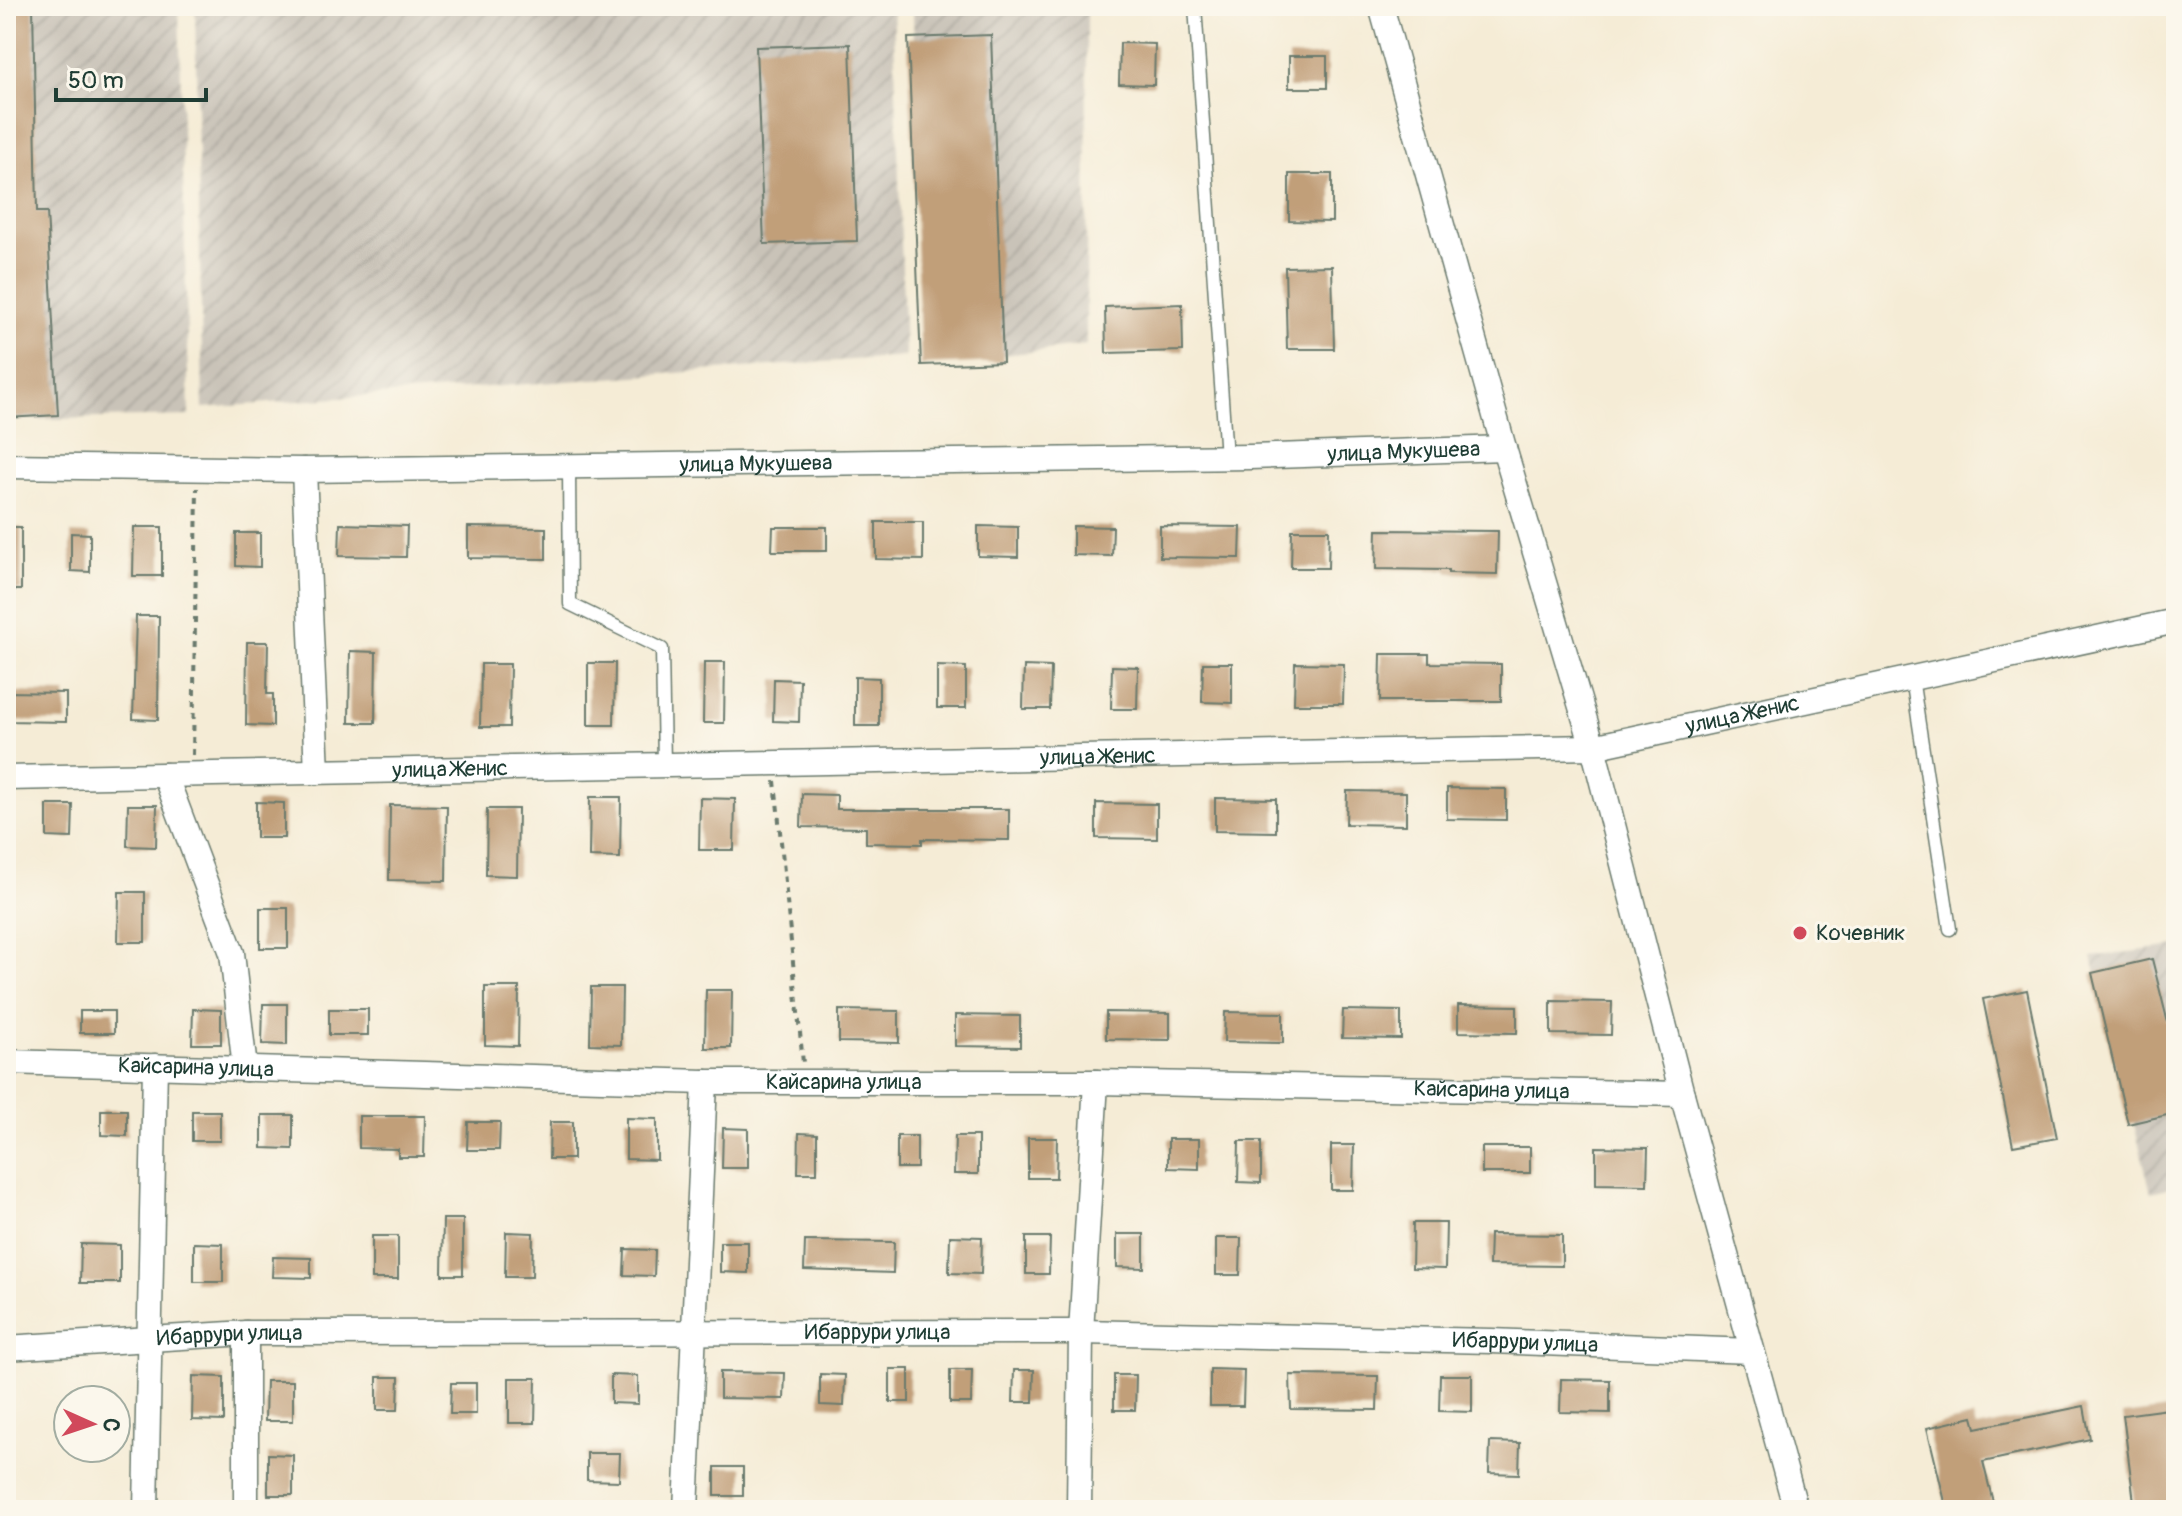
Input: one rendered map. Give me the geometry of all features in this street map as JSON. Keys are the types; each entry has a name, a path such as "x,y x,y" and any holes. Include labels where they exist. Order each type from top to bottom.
{"street":[{"path":"1381,6 1504,448 1593,747 1682,1094 1796,1510"},
{"name":"улица Мукушева","path":"6,466 304,470 1226,457 1504,448"},
{"path":"304,470 317,772"},
{"name":"улица Женис","path":"6,778 1593,747 2176,621"},
{"path":"165,775 232,953 245,1069"},
{"name":"Кайсарина улица","path":"6,1062 705,1082 1096,1082 1682,1094"},
{"path":"146,1510 155,1066"},
{"path":"686,1510 705,1082"},
{"path":"1079,1510 1081,1332 1096,1082"},
{"name":"Ибаррури улица","path":"6,1348 246,1333 1081,1332 1492,1341 1751,1351"},
{"path":"246,1333 246,1510"}],"lane":[{"path":"1195,6 1226,457"},
{"path":"569,466 570,604 662,649 664,765"},
{"path":"1912,678 1950,929"}],"path":[{"path":"193,775 197,469"},
{"path":"773,763 805,1082"}],"shaded area":[{"path":"6,6 179,6 189,416 6,420"},
{"path":"195,6 893,6 905,356 203,408"},
{"path":"913,6 1087,6 1086,345 921,365"},
{"path":"2176,946 2176,1186 2151,1192 2092,957"}],"building":[{"path":"6,6 33,6 37,212 47,212 58,415 6,418"},
{"path":"991,35 1003,362 921,365 908,38"},
{"path":"1120,43 1155,44 1154,85 1119,84"},
{"path":"850,44 857,241 764,244 756,47"},
{"path":"1289,56 1327,56 1327,88 1289,88"},
{"path":"1289,174 1332,174 1332,222 1289,221"},
{"path":"1332,266 1334,349 1287,349 1285,267"},
{"path":"1182,304 1183,351 1106,353 1105,307"},
{"path":"876,522 923,522 923,560 876,559"},
{"path":"340,524 407,526 406,557 339,556"},
{"path":"978,526 1018,527 1018,557 978,556"},
{"path":"1073,526 1113,527 1112,556 1073,555"},
{"path":"1160,526 1241,527 1240,558 1160,557"},
{"path":"6,527 21,527 21,590 6,590"},
{"path":"134,527 162,527 162,576 133,576"},
{"path":"468,527 546,528 546,559 468,558"},
{"path":"773,527 827,527 827,551 772,551"},
{"path":"1292,530 1329,530 1328,568 1291,568"},
{"path":"1377,530 1498,531 1497,574 1376,569"},
{"path":"71,533 90,534 90,572 71,571"},
{"path":"236,533 260,533 260,567 236,566"},
{"path":"136,616 159,616 158,720 133,719"},
{"path":"247,642 268,642 267,694 273,694 273,726 246,725"},
{"path":"350,651 376,652 375,723 349,723"},
{"path":"1381,654 1429,654 1429,663 1501,664 1501,701 1380,701"},
{"path":"704,662 725,662 724,723 703,723"},
{"path":"588,663 615,663 614,725 588,725"},
{"path":"1203,663 1232,663 1232,703 1202,702"},
{"path":"1295,663 1344,664 1343,704 1294,704"},
{"path":"481,664 510,664 509,727 480,727"},
{"path":"937,666 966,667 966,708 937,708"},
{"path":"1024,666 1051,667 1050,709 1023,709"},
{"path":"1112,666 1138,667 1137,709 1111,709"},
{"path":"855,677 879,678 879,726 855,726"},
{"path":"774,679 800,680 799,722 773,721"},
{"path":"6,692 66,693 66,722 6,721"},
{"path":"1447,788 1506,789 1506,820 1447,819"},
{"path":"1347,791 1406,792 1406,825 1346,824"},
{"path":"802,794 837,795 837,809 1009,809 1009,840 922,839 922,844 866,843 866,828 801,827"},
{"path":"590,797 621,797 620,858 589,857"},
{"path":"700,798 735,799 734,850 699,850"},
{"path":"1215,798 1276,799 1276,832 1215,831"},
{"path":"256,802 284,803 284,838 256,838"},
{"path":"1096,803 1157,804 1157,839 1096,838"},
{"path":"47,805 73,805 72,838 47,837"},
{"path":"128,805 157,805 156,847 127,846"},
{"path":"390,805 447,806 446,881 389,880"},
{"path":"487,809 518,809 517,876 486,875"},
{"path":"119,892 145,892 145,942 118,942"},
{"path":"260,908 288,908 288,948 260,948"},
{"path":"2152,959 2176,1055 2176,1113 2128,1124 2092,973"},
{"path":"485,987 519,987 518,1046 485,1045"},
{"path":"591,987 622,987 621,1045 590,1044"},
{"path":"706,990 732,990 731,1048 705,1048"},
{"path":"2027,990 2057,1138 2013,1146 1983,999"},
{"path":"1551,1001 1612,1002 1611,1035 1551,1034"},
{"path":"263,1004 287,1004 287,1045 262,1044"},
{"path":"1458,1005 1517,1006 1517,1033 1458,1032"},
{"path":"193,1009 221,1010 221,1044 192,1044"},
{"path":"329,1009 368,1009 368,1035 329,1035"},
{"path":"839,1010 899,1011 899,1043 839,1042"},
{"path":"1343,1010 1401,1011 1401,1039 1342,1038"},
{"path":"80,1011 114,1011 114,1033 80,1033"},
{"path":"1106,1012 1170,1013 1170,1040 1106,1039"},
{"path":"1225,1012 1283,1013 1283,1043 1224,1042"},
{"path":"955,1015 1020,1016 1020,1047 955,1046"},
{"path":"101,1110 127,1110 127,1136 101,1135"},
{"path":"192,1111 220,1111 220,1141 192,1141"},
{"path":"262,1115 293,1115 293,1149 262,1148"},
{"path":"359,1116 425,1116 424,1157 398,1157 398,1149 359,1148"},
{"path":"626,1118 657,1119 657,1160 626,1159"},
{"path":"468,1122 500,1122 499,1150 467,1150"},
{"path":"550,1122 573,1122 573,1159 549,1159"},
{"path":"723,1128 748,1129 748,1168 722,1168"},
{"path":"799,1133 817,1134 817,1173 798,1173"},
{"path":"897,1136 917,1136 917,1168 897,1168"},
{"path":"955,1136 978,1136 978,1174 954,1174"},
{"path":"1028,1138 1057,1138 1056,1178 1028,1178"},
{"path":"1168,1139 1199,1139 1199,1169 1168,1168"},
{"path":"1239,1141 1261,1141 1261,1183 1238,1182"},
{"path":"1331,1145 1354,1145 1353,1190 1331,1190"},
{"path":"1482,1147 1530,1147 1530,1173 1482,1173"},
{"path":"1596,1147 1648,1148 1647,1185 1596,1184"},
{"path":"443,1219 463,1219 463,1275 442,1275"},
{"path":"1413,1223 1446,1223 1445,1269 1412,1268"},
{"path":"506,1232 533,1233 532,1277 505,1277"},
{"path":"1117,1234 1144,1234 1144,1268 1117,1267"},
{"path":"1490,1234 1562,1235 1562,1266 1489,1265"},
{"path":"372,1236 398,1236 398,1279 372,1279"},
{"path":"950,1236 982,1237 981,1274 949,1273"},
{"path":"1026,1237 1050,1237 1049,1274 1026,1274"},
{"path":"1216,1238 1241,1238 1240,1275 1216,1275"},
{"path":"805,1241 894,1242 893,1273 804,1270"},
{"path":"720,1242 748,1242 748,1273 720,1272"},
{"path":"194,1243 223,1244 223,1282 194,1282"},
{"path":"81,1244 120,1245 120,1283 80,1283"},
{"path":"625,1249 655,1250 654,1276 624,1275"},
{"path":"273,1257 311,1258 311,1278 272,1277"},
{"path":"890,1369 909,1369 909,1402 890,1402"},
{"path":"1210,1369 1244,1370 1243,1406 1210,1406"},
{"path":"950,1370 972,1370 971,1403 950,1403"},
{"path":"1014,1370 1034,1370 1033,1402 1013,1402"},
{"path":"720,1372 785,1373 784,1399 720,1398"},
{"path":"820,1374 845,1375 844,1406 820,1405"},
{"path":"611,1375 638,1376 638,1404 611,1403"},
{"path":"1114,1375 1136,1375 1135,1410 1114,1410"},
{"path":"1290,1375 1378,1376 1377,1410 1291,1409"},
{"path":"1440,1375 1472,1375 1472,1412 1439,1411"},
{"path":"193,1376 224,1377 224,1421 192,1420"},
{"path":"377,1377 399,1377 398,1410 377,1410"},
{"path":"509,1378 536,1378 535,1423 509,1423"},
{"path":"1561,1379 1610,1380 1610,1413 1560,1412"},
{"path":"266,1381 293,1381 293,1421 265,1421"},
{"path":"451,1383 476,1383 476,1414 450,1414"},
{"path":"2084,1406 2090,1439 1983,1462 1995,1510 1947,1510 1927,1428 1973,1417 1976,1428"},
{"path":"2176,1408 2176,1510 2135,1510 2123,1415"},
{"path":"1490,1442 1520,1443 1519,1474 1489,1473"},
{"path":"587,1453 620,1453 619,1481 587,1480"},
{"path":"268,1454 293,1455 293,1495 268,1495"},
{"path":"715,1467 743,1467 743,1496 715,1496"}],"place":[{"name":"Кочевник","path":"1800,933"}]}
